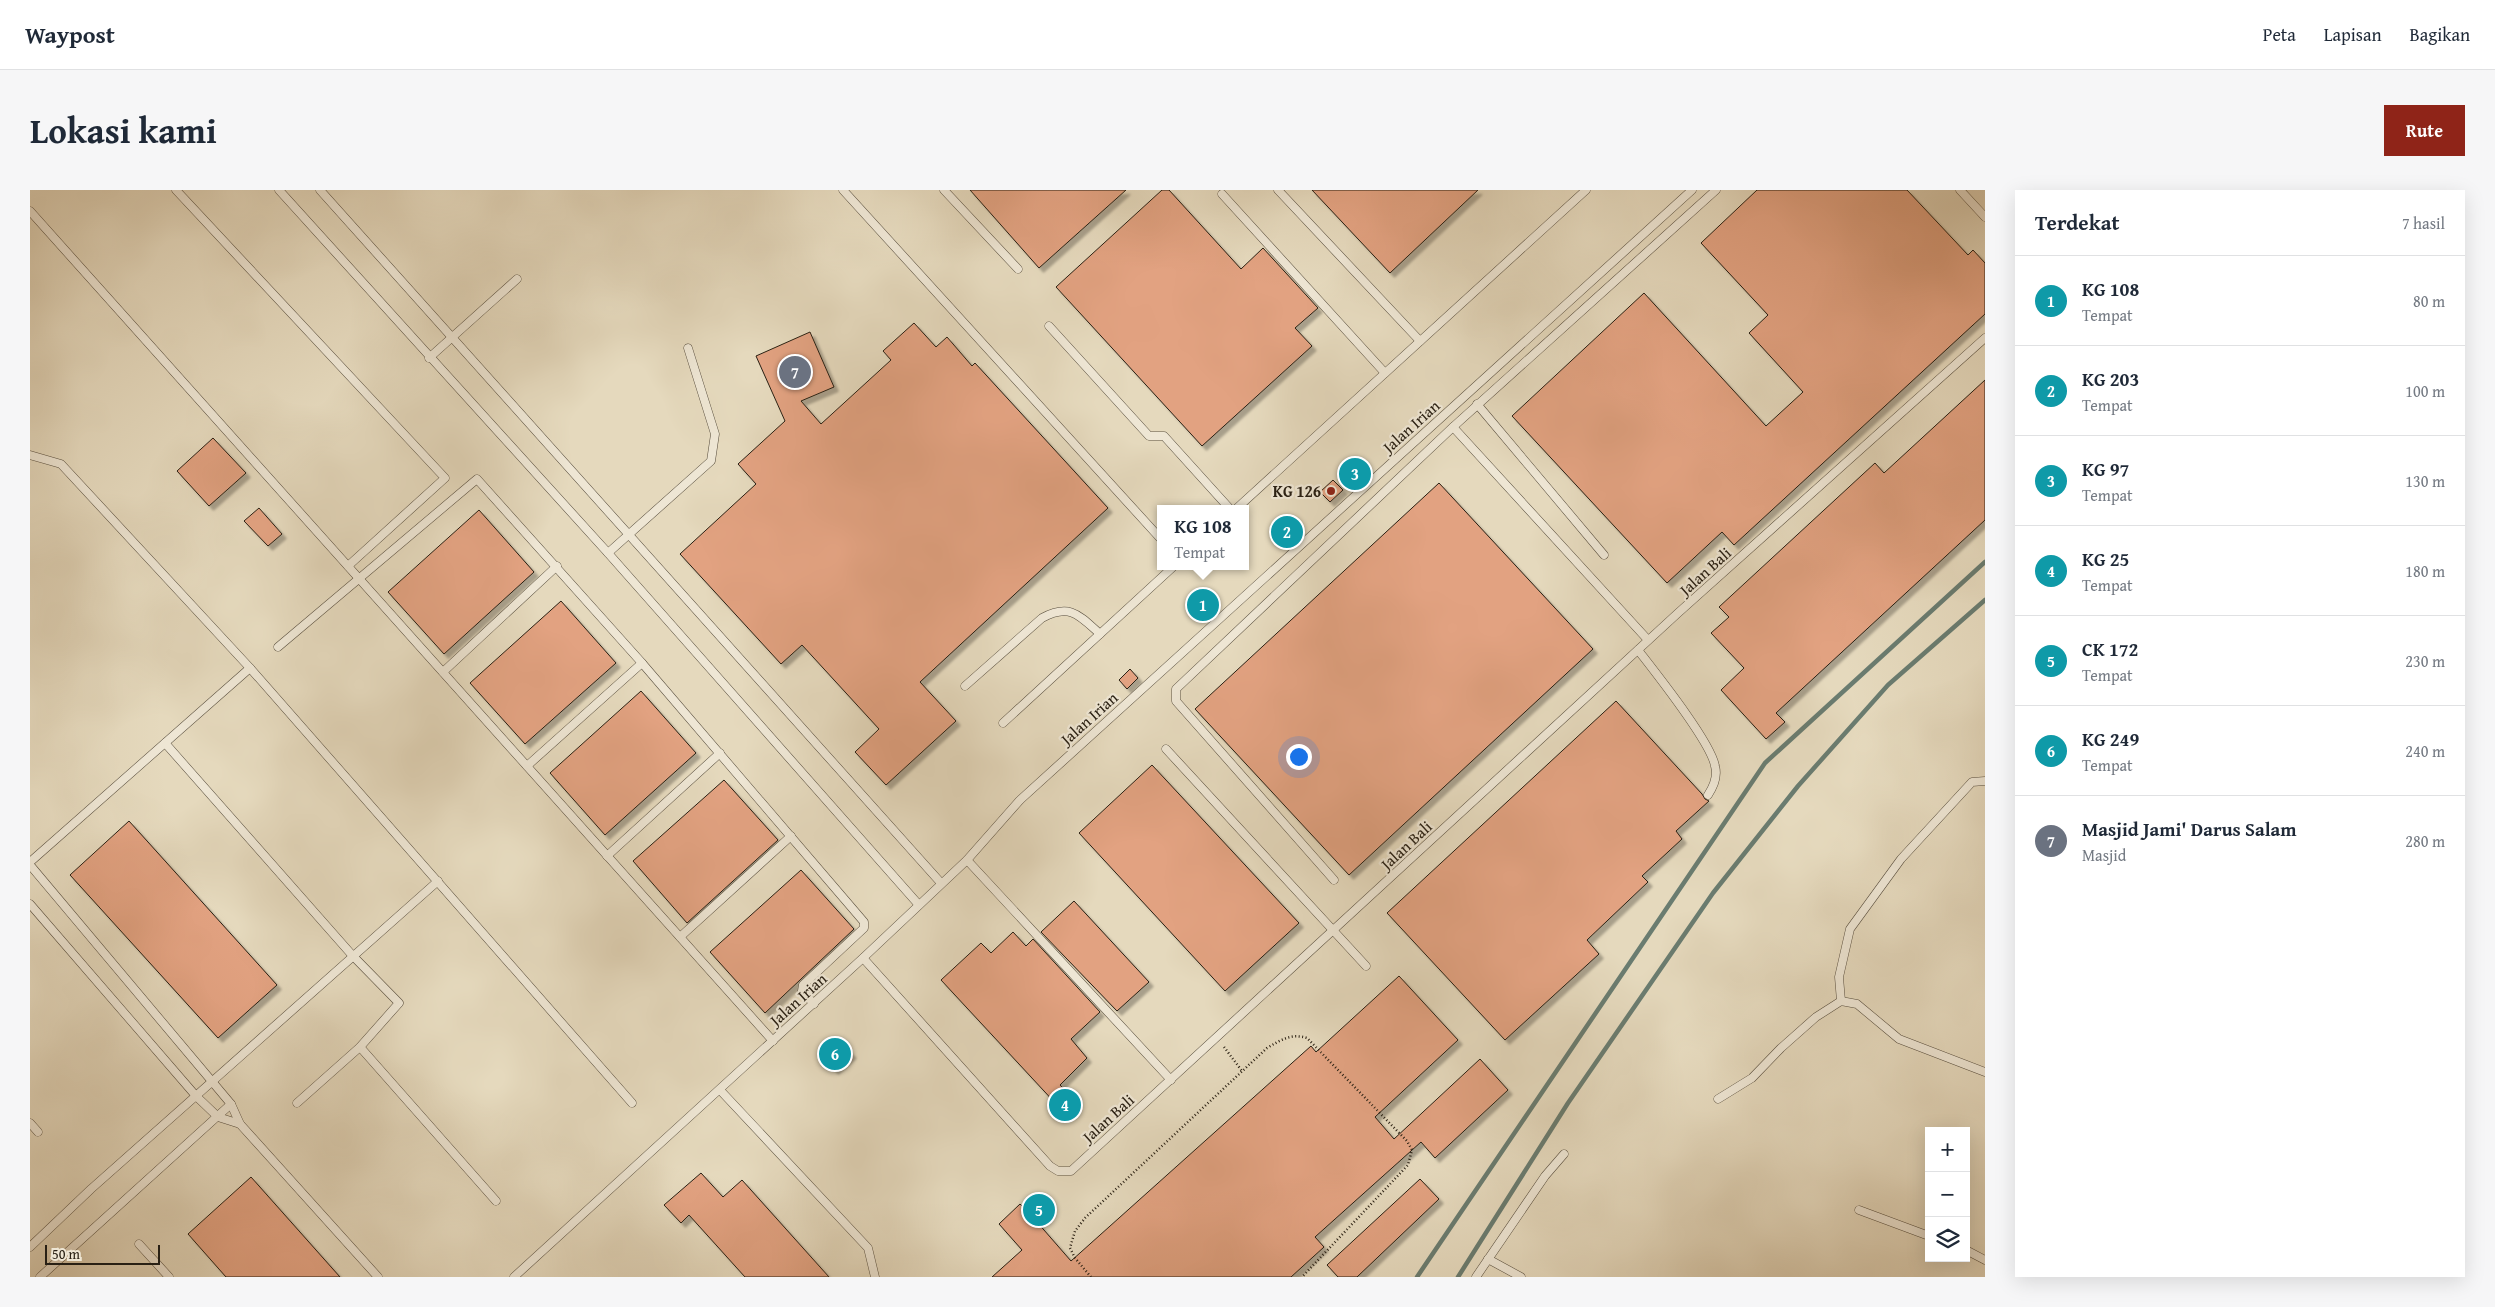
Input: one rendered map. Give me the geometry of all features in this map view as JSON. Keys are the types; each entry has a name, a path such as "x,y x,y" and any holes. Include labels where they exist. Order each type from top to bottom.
{"lane":[{"path":"176,190 445,478 348,566"},
{"path":"279,190 429,358 608,553 919,905"},
{"path":"320,190 941,883"},
{"path":"843,190 1157,535"},
{"path":"944,190 1018,269"},
{"path":"1278,190 1420,342"},
{"path":"1240,505 1586,190"},
{"name":"Jalan Irian","path":"514,1277 814,1004 967,860 1020,800 1692,190"},
{"path":"1334,880 1176,701 1176,689 1453,427 1716,190"},
{"path":"1960,190 1985,217"},
{"path":"1222,194 1385,373"},
{"path":"30,211 773,1041"},
{"path":"429,358 517,279"},
{"path":"1049,326 1149,436 1164,436 1226,505"},
{"name":"Jalan Bali","path":"863,958 1050,1166 1058,1171 1071,1170 1648,640 1985,338"},
{"path":"608,553 710,461 715,434 688,348"},
{"path":"1478,404 1604,555"},
{"path":"1453,427 1648,640"},
{"path":"30,455 61,464 250,668 632,1103"},
{"path":"278,647 360,580 477,479 557,566 864,922 864,928 803,985 802,991 814,1004"},
{"path":"443,672 557,566"},
{"path":"1003,723 1170,570"},
{"path":"965,686 1042,618 1055,611 1064,610 1074,613 1100,634"},
{"path":"1638,650 1706,744 1715,763 1715,782 1708,795"},
{"path":"527,766 642,664"},
{"path":"250,668 30,864 231,1104 240,1124 378,1277"},
{"path":"165,743 352,955 399,1003 360,1047 297,1103"},
{"path":"1166,749 1366,966"},
{"path":"607,856 720,753"},
{"path":"1841,1001 1839,977 1850,929 1901,859 1972,782 1985,781"},
{"path":"680,937 791,836"},
{"path":"967,860 1171,1080"},
{"path":"30,1247 352,955 438,881"},
{"path":"30,904 196,1096 218,1117 240,1124"},
{"path":"1718,1099 1752,1078 1816,1017 1841,1001 1857,1004 1899,1039 1985,1072"},
{"path":"360,1047 496,1201"},
{"path":"720,1090 868,1248 875,1277"},
{"path":"40,1277 231,1104"},
{"path":"30,1123 38,1132"},
{"path":"1476,1277 1545,1176 1564,1154"},
{"path":"1859,1210 1925,1235"},
{"path":"139,1244 169,1277"},
{"path":"1970,1252 1985,1260"},
{"path":"1488,1259 1521,1277"}],"path":[{"path":"1091,1277 1075,1258 1070,1248 1075,1231 1085,1218 1268,1048 1285,1037 1299,1036 1307,1038 1407,1141 1412,1150 1408,1165 1302,1277"},
{"path":"1217,1037 1242,1071"}],"building":[{"path":"970,190 1126,190 1039,268"},
{"path":"1162,190 1169,190 1241,269 1263,248 1318,308 1295,328 1312,346 1202,446 1056,287"},
{"path":"1312,190 1478,190 1390,273"},
{"path":"1757,190 1907,190 1968,255 1973,250 1985,263 1985,314 1734,545 1722,532 1667,583 1512,416 1644,293 1766,426 1803,392 1749,333 1768,315 1701,243"},
{"path":"914,323 936,347 947,337 972,366 975,363 1108,508 920,682 956,721 886,785 855,752 879,729 802,645 781,664 680,554 756,484 738,464 785,421 756,356 810,332 834,387 801,401 821,424 891,360 883,351"},
{"path":"1985,380 1985,520 1776,713 1785,722 1766,739 1721,690 1744,668 1711,633 1729,617 1719,607 1875,463 1884,473"},
{"path":"213,438 246,473 209,506 177,471"},
{"name":"KG 126","path":"1333,480 1343,490 1330,502 1320,492"},
{"path":"1439,483 1593,649 1349,875 1195,709"},
{"path":"259,508 282,534 268,546 244,521"},
{"path":"479,510 534,572 444,654 388,592"},
{"path":"561,601 616,663 525,744 470,683"},
{"path":"1130,669 1138,678 1127,689 1119,680"},
{"path":"641,691 696,753 605,835 550,773"},
{"path":"1616,701 1705,799 1709,801 1676,831 1682,839 1642,876 1648,882 1587,940 1599,954 1505,1040 1387,913"},
{"path":"1152,765 1299,923 1225,991 1079,833"},
{"path":"724,780 778,840 687,923 633,861"},
{"path":"129,821 277,985 218,1038 70,875"},
{"path":"801,870 854,929 765,1013 710,952"},
{"path":"1074,901 1149,982 1117,1011 1041,932"},
{"path":"1013,932 1026,946 1033,939 1100,1012 1071,1039 1087,1058 1060,1085 1077,1103 1062,1116 1054,1108 1057,1105 941,980 981,943 991,953"},
{"path":"1399,976 1458,1040 1375,1117 1394,1139 1480,1059 1508,1090 1435,1158 1421,1142 1315,1237 1324,1247 1291,1277 992,1277 1022,1250 999,1224 1020,1204 1027,1211 1040,1199 1050,1211 1037,1222 1071,1261 1311,1046 1316,1052"},
{"path":"837,1038 852,1054 834,1070 819,1053"},
{"path":"701,1173 723,1197 742,1180 829,1277 745,1277 689,1215 681,1223 664,1205"},
{"path":"251,1177 340,1277 226,1277 188,1234"},
{"path":"1420,1179 1439,1199 1357,1277 1338,1277 1327,1265"}],"waterway":[{"path":"1417,1277 1765,763 1985,562"},
{"path":"1458,1277 1568,1103 1713,893 1798,786 1888,685 1985,600"}],"place":[{"name":"Masjid Jami' Darus Salam","path":"795,372"},
{"name":"KG 97","path":"1355,474"},
{"name":"KG 126","path":"1331,491"},
{"name":"KG 203","path":"1287,532"},
{"name":"KG 108","path":"1203,605"},
{"name":"KG 249","path":"835,1054"},
{"name":"KG 25","path":"1065,1105"},
{"name":"CK 172","path":"1039,1210"}]}
